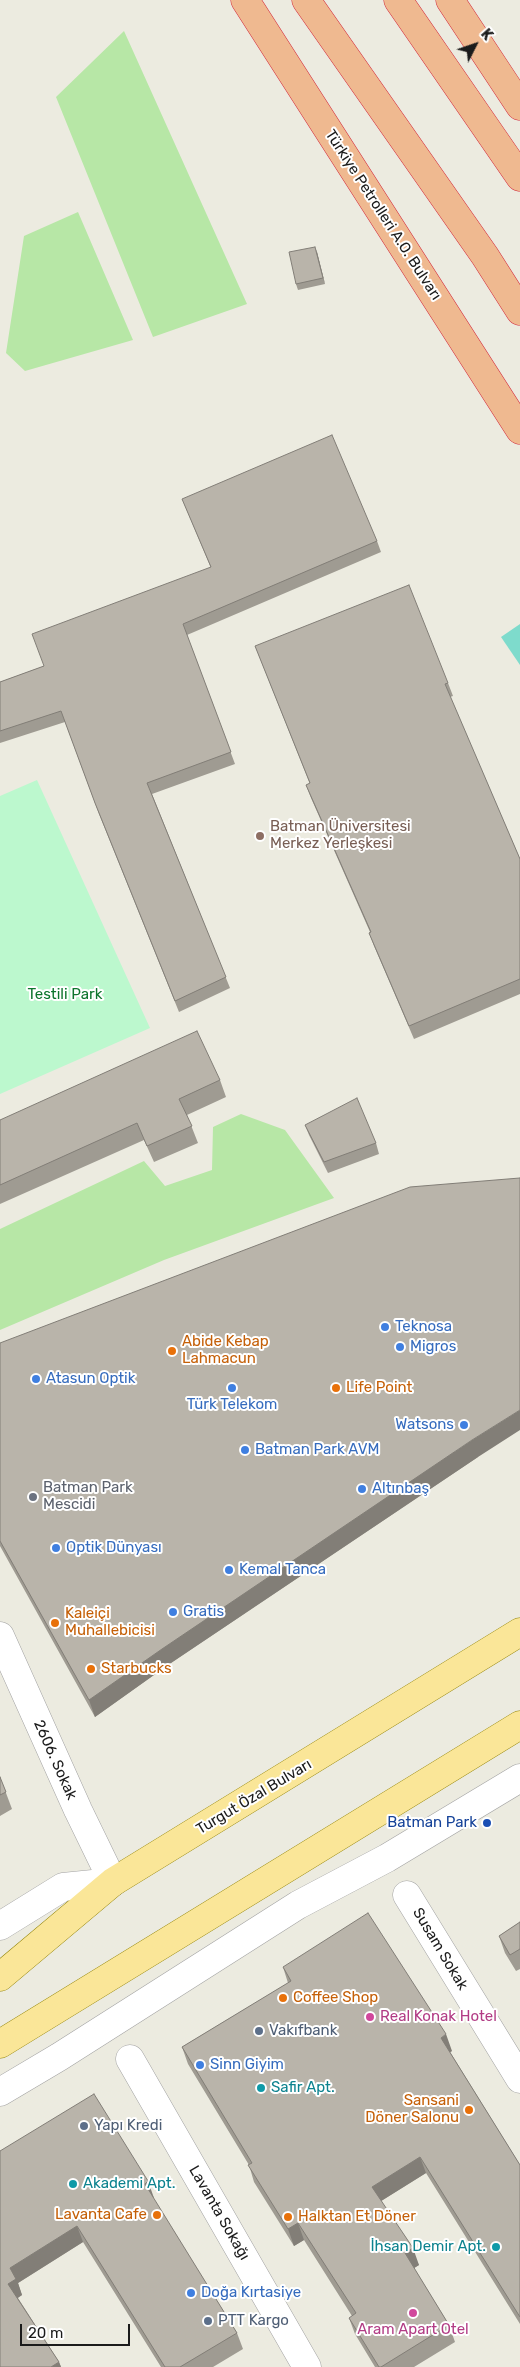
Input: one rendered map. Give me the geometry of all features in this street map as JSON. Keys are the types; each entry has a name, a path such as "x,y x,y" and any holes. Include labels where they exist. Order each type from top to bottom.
{"highway":[{"name":"Türkiye Petrolleri A.O. Bulvarı","path":"245,0 520,430"},
{"path":"306,0 484,256 520,311"},
{"path":"398,0 520,176"},
{"path":"450,0 520,106"}],"main road":[{"name":"Turgut Özal Bulvarı","path":"0,1976 113,1882 520,1632"},
{"path":"0,2044 520,1725"}],"street":[{"name":"2606. Sokak","path":"0,1636 78,1810 113,1882"},
{"path":"0,2092 59,2057 298,1905 387,1858 520,1778"},
{"path":"0,1926 63,1887 113,1882"},
{"name":"Susam Sokak","path":"408,1895 520,2079"},
{"name":"Lavanta Sokağı","path":"130,2059 307,2367"}],"green space":[{"path":"124,31 247,304 153,337 56,97"},
{"path":"78,212 133,340 25,371 6,353 24,236"},
{"name":"Testili Park","path":"37,780 150,1028 0,1094 0,796"},
{"path":"241,1114 285,1130 334,1198 164,1260 0,1330 0,1229 144,1161 165,1186 212,1170 213,1127"}],"shaded area":[{"path":"520,624 520,665 501,637"}],"building":[{"path":"315,247 323,278 296,284 289,252"},
{"path":"332,435 377,541 183,624 231,752 147,783 226,977 175,1001 95,803 61,711 0,731 0,682 44,666 32,634 211,567 182,499"},
{"path":"409,585 448,683 445,684 520,859 520,979 409,1026 369,933 371,932 306,785 310,783 255,646"},
{"path":"197,1031 220,1080 179,1099 192,1126 147,1146 137,1123 0,1185 0,1120"},
{"path":"357,1098 376,1143 324,1162 305,1125"},
{"name":"Batman Park AVM","path":"520,1178 520,1410 472,1440 89,1700 0,1541 0,1343 410,1187"},
{"path":"0,1777 6,1792 0,1795"},
{"path":"368,1913 446,2034 441,2038 520,2165 520,2317 420,2157 372,2187 413,2248 405,2253 449,2325 381,2367 379,2367 349,2318 356,2313 298,2223 288,2229 248,2165 252,2163 182,2047 291,1981 283,1967"},
{"path":"520,1922 520,1949 510,1955 499,1936"},
{"path":"94,2094 148,2181 145,2184 237,2333 180,2367 165,2367 77,2226 10,2268 16,2279 8,2284 59,2362 51,2367 0,2367 0,2151"}],"place":[{"name":"Batman Üniversitesi Merkez Yerleşkesi","path":"260,836"},
{"name":"Teknosa","path":"385,1327"},
{"name":"Migros","path":"400,1347"},
{"name":"Abide Kebap Lahmacun","path":"172,1351"},
{"name":"Atasun Optik","path":"36,1379"},
{"name":"Türk Telekom","path":"232,1388"},
{"name":"Life Point","path":"336,1388"},
{"name":"Watsons","path":"464,1425"},
{"name":"Batman Park AVM","path":"245,1450"},
{"name":"Altınbaş","path":"362,1489"},
{"name":"Batman Park Mescidi","path":"33,1497"},
{"name":"Optik Dünyası","path":"56,1548"},
{"name":"Kemal Tanca","path":"229,1570"},
{"name":"Gratis","path":"173,1612"},
{"name":"Kaleiçi Muhallebicisi","path":"55,1623"},
{"name":"Starbucks","path":"91,1669"},
{"name":"Batman Park","path":"487,1823"},
{"name":"Coffee Shop","path":"283,1998"},
{"name":"Real Konak Hotel","path":"370,2017"},
{"name":"Vakıfbank","path":"259,2031"},
{"name":"Sinn Giyim","path":"200,2065"},
{"name":"Safir Apt.","path":"261,2088"},
{"name":"Sansani Döner Salonu","path":"469,2110"},
{"name":"Yapı Kredi","path":"84,2126"},
{"name":"Akademi Apt.","path":"73,2184"},
{"name":"Lavanta Cafe","path":"157,2215"},
{"name":"Halktan Et Döner","path":"288,2217"},
{"name":"İhsan Demir Apt.","path":"496,2247"},
{"name":"Doğa Kırtasiye","path":"191,2293"},
{"name":"Aram Apart Otel","path":"413,2313"},
{"name":"PTT Kargo","path":"208,2321"}]}
